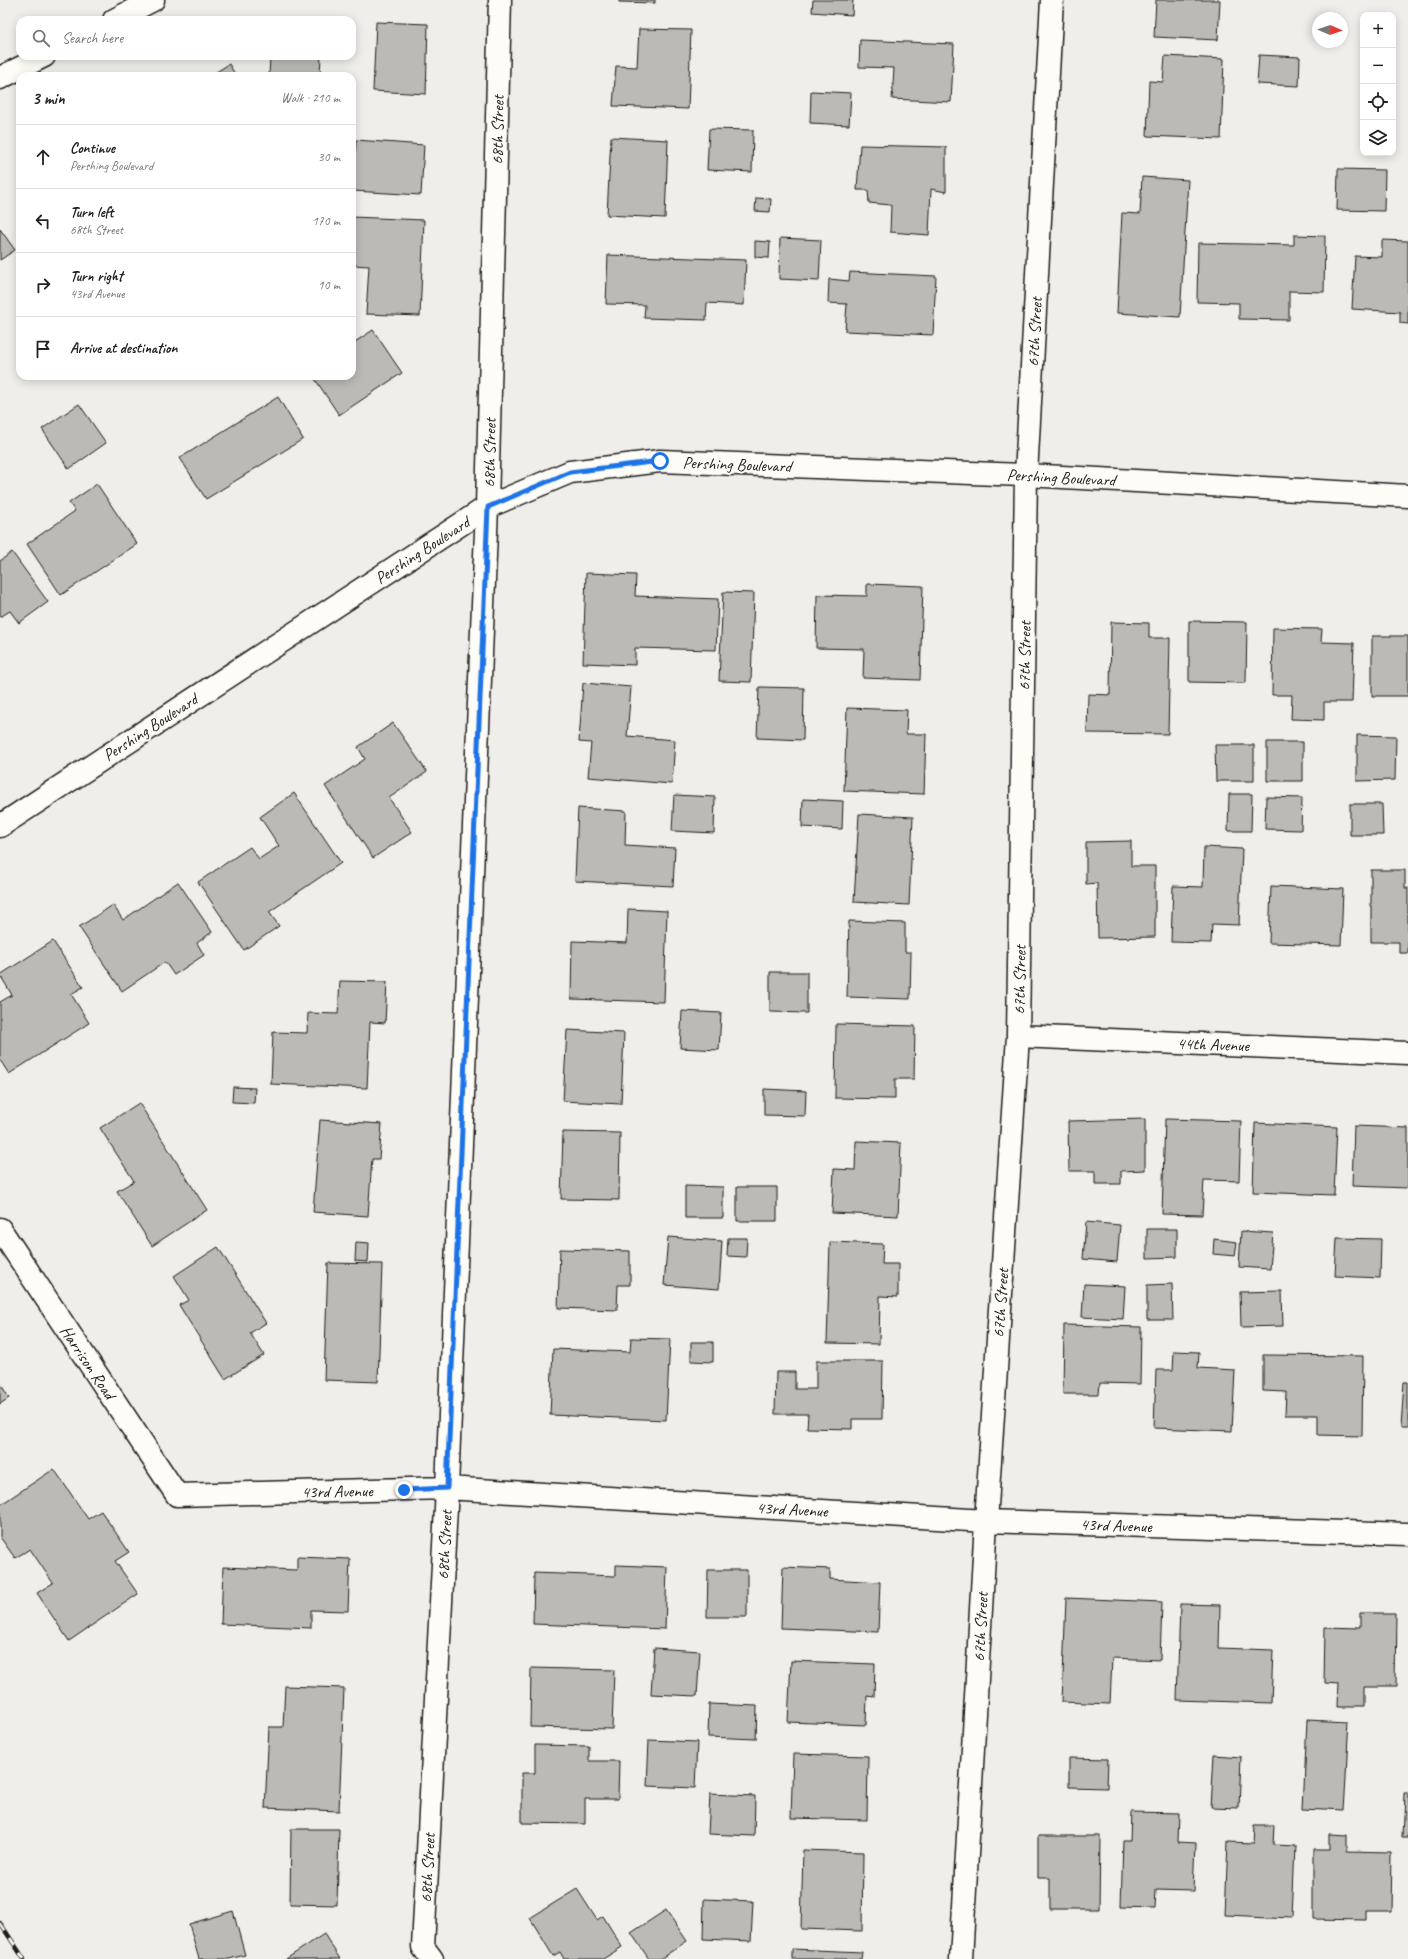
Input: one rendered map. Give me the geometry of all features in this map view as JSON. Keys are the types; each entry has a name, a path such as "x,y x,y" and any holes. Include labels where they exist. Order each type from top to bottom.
{"street":[{"path":"122,16 153,0"},
{"name":"68th Street","path":"432,1959 423,1947 447,1488 488,507 500,0"},
{"name":"67th Street","path":"961,1959 986,1521 1018,1036 1026,475 1052,0"},
{"path":"0,78 36,60"},
{"name":"Pershing Boulevard","path":"0,826 488,507 570,472 660,461 1026,475 1408,496"},
{"name":"44th Avenue","path":"1018,1036 1408,1053"},
{"name":"Harrison Road","path":"0,1229 177,1495"},
{"name":"43rd Avenue","path":"177,1495 447,1488 986,1521 1408,1534"}],"building":[{"path":"619,0 655,0 655,3 619,2"},
{"path":"813,0 853,0 852,15 812,12"},
{"path":"1156,0 1220,0 1218,40 1154,37"},
{"path":"376,22 428,24 426,94 373,91"},
{"path":"639,29 691,30 688,109 613,106 616,66 637,67"},
{"path":"860,40 954,44 951,102 892,99 894,68 859,67"},
{"path":"1259,55 1300,57 1299,86 1257,84"},
{"path":"1165,56 1224,59 1221,139 1147,136 1149,81 1163,82"},
{"path":"270,60 321,60 320,72 269,72"},
{"path":"229,64 234,72 216,72"},
{"path":"811,91 851,93 849,125 810,123"},
{"path":"709,129 753,130 752,172 707,170"},
{"path":"611,137 668,140 665,218 607,215"},
{"path":"356,140 424,145 421,195 356,191"},
{"path":"860,145 946,147 946,192 931,189 929,235 890,232 891,205 869,203 868,190 857,190"},
{"path":"1338,169 1385,170 1384,211 1337,210"},
{"path":"1142,177 1188,180 1180,317 1117,313 1122,213 1140,214"},
{"path":"756,198 771,199 770,212 755,211"},
{"path":"356,217 424,220 420,316 366,314 369,266 356,265"},
{"path":"0,229 15,250 0,260"},
{"path":"1294,235 1325,236 1324,292 1289,291 1289,320 1239,319 1239,303 1197,302 1198,243 1294,245"},
{"path":"780,238 821,240 819,281 779,279"},
{"path":"1382,240 1408,241 1408,324 1400,323 1400,312 1352,309 1355,256 1382,257"},
{"path":"755,241 770,242 769,258 755,257"},
{"path":"608,255 746,260 744,305 707,303 706,320 644,318 645,305 606,304"},
{"path":"850,272 936,276 933,335 845,331 847,304 828,303 829,279 849,281"},
{"path":"373,330 402,373 339,415 316,380 356,380 356,341"},
{"path":"278,397 303,439 206,499 180,458"},
{"path":"79,404 106,443 69,469 42,429"},
{"path":"97,484 137,544 61,595 27,544 75,511 69,503"},
{"path":"12,552 48,602 19,623 10,611 0,617 0,561"},
{"path":"586,573 636,575 635,596 718,599 716,650 635,648 635,665 583,663"},
{"path":"867,584 923,586 920,680 863,678 864,649 816,648 817,595 867,596"},
{"path":"723,592 754,593 751,682 719,681"},
{"path":"1189,621 1247,622 1246,683 1189,682"},
{"path":"1111,622 1149,623 1149,638 1170,638 1168,734 1087,733 1088,694 1110,695"},
{"path":"1273,628 1322,629 1321,642 1354,643 1352,702 1324,702 1324,720 1291,719 1292,695 1272,695"},
{"path":"1372,636 1408,636 1408,696 1372,696"},
{"path":"583,683 631,687 627,736 675,740 672,784 588,777 591,743 579,742"},
{"path":"759,687 804,688 803,740 757,738"},
{"path":"847,708 907,710 906,734 926,734 924,794 844,791"},
{"path":"393,723 427,772 389,798 412,832 373,858 325,786 365,759 358,747"},
{"path":"1357,735 1396,736 1395,780 1357,781"},
{"path":"1267,742 1303,742 1303,781 1267,781"},
{"path":"1215,745 1254,745 1254,781 1216,781"},
{"path":"294,793 341,863 269,912 279,926 244,950 198,882 250,847 259,859 279,846 260,817"},
{"path":"1229,794 1252,794 1251,831 1228,831"},
{"path":"674,795 715,797 714,833 672,831"},
{"path":"1266,797 1302,798 1301,830 1265,829"},
{"path":"803,799 843,801 842,829 802,827"},
{"path":"1350,804 1382,804 1383,835 1350,835"},
{"path":"578,808 626,811 625,845 675,848 673,886 575,881"},
{"path":"859,814 913,817 909,905 854,902"},
{"path":"1131,841 1131,866 1155,866 1155,937 1098,938 1097,883 1086,884 1086,842"},
{"path":"1204,847 1242,849 1239,925 1212,924 1211,943 1171,942 1173,886 1203,887"},
{"path":"1371,870 1405,870 1405,888 1408,888 1408,953 1399,953 1399,942 1371,942"},
{"path":"178,882 212,932 197,943 204,955 174,975 165,962 122,991 79,927 113,905 123,920"},
{"path":"1271,886 1343,889 1341,945 1269,943"},
{"path":"628,909 667,911 664,1002 571,999 572,941 627,943"},
{"path":"849,921 905,923 905,952 911,952 910,999 847,997"},
{"path":"53,941 83,987 71,994 89,1023 9,1074 0,1060 0,1002 12,995 0,975"},
{"path":"770,972 807,972 807,1013 770,1012"},
{"path":"340,981 387,982 385,1023 370,1022 367,1088 271,1084 273,1032 307,1033 308,1013 338,1014"},
{"path":"682,1011 721,1013 719,1050 680,1048"},
{"path":"836,1024 915,1026 914,1079 895,1079 895,1099 835,1098"},
{"path":"567,1030 624,1033 621,1104 563,1101"},
{"path":"233,1087 255,1088 254,1103 232,1102"},
{"path":"764,1089 806,1091 805,1116 764,1115"},
{"path":"139,1103 207,1210 152,1246 117,1191 134,1181 100,1128"},
{"path":"1145,1119 1145,1170 1121,1171 1121,1184 1095,1184 1095,1171 1069,1171 1068,1121"},
{"path":"1165,1119 1241,1121 1239,1181 1204,1180 1202,1215 1162,1214"},
{"path":"320,1120 382,1124 379,1159 372,1159 368,1216 313,1212"},
{"path":"1255,1123 1337,1127 1334,1195 1253,1192"},
{"path":"1354,1126 1408,1128 1408,1188 1352,1186"},
{"path":"563,1132 620,1133 619,1200 561,1199"},
{"path":"856,1141 901,1143 898,1216 832,1213 834,1169 855,1170"},
{"path":"685,1186 723,1187 723,1218 685,1218"},
{"path":"737,1187 777,1187 777,1221 737,1221"},
{"path":"1086,1222 1120,1225 1117,1262 1083,1259"},
{"path":"1147,1229 1177,1229 1177,1257 1147,1258"},
{"path":"1241,1231 1273,1233 1270,1269 1239,1267"},
{"path":"668,1237 722,1241 719,1289 664,1285"},
{"path":"728,1238 747,1238 746,1257 727,1256"},
{"path":"1337,1238 1381,1239 1380,1278 1335,1276"},
{"path":"1214,1239 1237,1242 1235,1256 1213,1254"},
{"path":"356,1242 369,1243 368,1262 355,1261"},
{"path":"830,1242 883,1244 882,1264 898,1264 898,1297 880,1296 879,1344 827,1343"},
{"path":"218,1247 266,1323 250,1333 264,1355 225,1379 179,1305 189,1300 174,1276"},
{"path":"560,1249 630,1251 630,1285 618,1285 617,1310 558,1308"},
{"path":"328,1263 382,1264 378,1382 324,1380"},
{"path":"1084,1284 1125,1286 1123,1319 1082,1317"},
{"path":"1172,1284 1173,1320 1147,1320 1147,1285"},
{"path":"1282,1291 1283,1326 1241,1327 1240,1292"},
{"path":"1064,1325 1141,1327 1140,1384 1100,1383 1099,1394 1063,1394"},
{"path":"631,1338 670,1339 666,1420 550,1415 553,1349 630,1352"},
{"path":"691,1342 713,1342 713,1362 691,1361"},
{"path":"1174,1351 1199,1352 1198,1368 1235,1370 1232,1431 1154,1428 1156,1370 1173,1370"},
{"path":"1263,1355 1363,1356 1362,1436 1318,1435 1318,1415 1285,1415 1286,1392 1263,1391"},
{"path":"816,1361 883,1361 882,1419 852,1419 852,1429 807,1428 808,1414 775,1414 776,1372 795,1372 795,1389 816,1389"},
{"path":"1404,1382 1408,1382 1408,1427 1401,1427"},
{"path":"0,1383 9,1398 0,1404"},
{"path":"54,1469 88,1519 101,1511 129,1552 115,1561 138,1594 69,1641 37,1593 53,1583 30,1549 15,1558 0,1537 0,1505"},
{"path":"297,1557 350,1559 348,1611 311,1610 311,1628 221,1624 223,1567 297,1570"},
{"path":"616,1565 667,1567 665,1629 533,1624 534,1573 616,1576"},
{"path":"783,1567 830,1569 830,1579 880,1582 878,1632 781,1628"},
{"path":"708,1570 747,1570 747,1617 707,1617"},
{"path":"1066,1598 1162,1602 1160,1660 1112,1658 1110,1704 1062,1702"},
{"path":"1180,1604 1220,1605 1219,1648 1273,1650 1271,1703 1177,1700"},
{"path":"1359,1613 1397,1613 1396,1686 1364,1686 1364,1706 1336,1706 1337,1684 1324,1683 1325,1628 1359,1629"},
{"path":"654,1648 700,1651 697,1696 651,1694"},
{"path":"791,1661 875,1664 874,1697 867,1696 866,1725 788,1722"},
{"path":"531,1668 614,1670 612,1729 530,1727"},
{"path":"285,1686 344,1688 339,1811 265,1808 269,1727 283,1727"},
{"path":"709,1704 757,1706 756,1739 708,1737"},
{"path":"1307,1720 1348,1722 1343,1811 1303,1809"},
{"path":"649,1740 697,1742 695,1788 647,1786"},
{"path":"535,1745 589,1746 589,1761 619,1761 618,1799 585,1799 585,1824 522,1823 522,1773 535,1773"},
{"path":"793,1754 868,1756 867,1820 791,1818"},
{"path":"1214,1755 1241,1757 1239,1808 1211,1807"},
{"path":"1069,1758 1108,1759 1107,1788 1069,1787"},
{"path":"710,1794 755,1796 754,1836 708,1834"},
{"path":"1404,1794 1408,1794 1408,1837 1402,1837"},
{"path":"1131,1812 1179,1813 1178,1842 1195,1843 1193,1891 1156,1890 1155,1908 1121,1907 1123,1840 1130,1840"},
{"path":"1254,1825 1275,1825 1274,1845 1294,1846 1291,1918 1225,1915 1228,1842 1253,1843"},
{"path":"291,1829 339,1829 337,1905 290,1904"},
{"path":"1329,1834 1346,1835 1346,1851 1392,1852 1391,1911 1365,1911 1365,1920 1313,1919 1313,1850 1329,1850"},
{"path":"1038,1836 1100,1836 1099,1909 1050,1909 1050,1878 1038,1878"},
{"path":"803,1850 863,1852 862,1931 801,1929"},
{"path":"577,1889 597,1920 603,1916 622,1947 603,1959 564,1959 560,1952 553,1956 530,1918"},
{"path":"704,1899 753,1901 751,1941 703,1939"},
{"path":"666,1910 687,1941 660,1959 649,1959 631,1933"},
{"path":"233,1911 245,1955 229,1959 199,1959 189,1924"},
{"path":"324,1934 340,1959 286,1959"},
{"path":"792,1949 862,1952 861,1959 792,1959"}],"railway":[{"path":"0,1923 24,1959"}],"route":[{"path":"404,1490 447,1488 488,507 570,472 660,461"}]}
